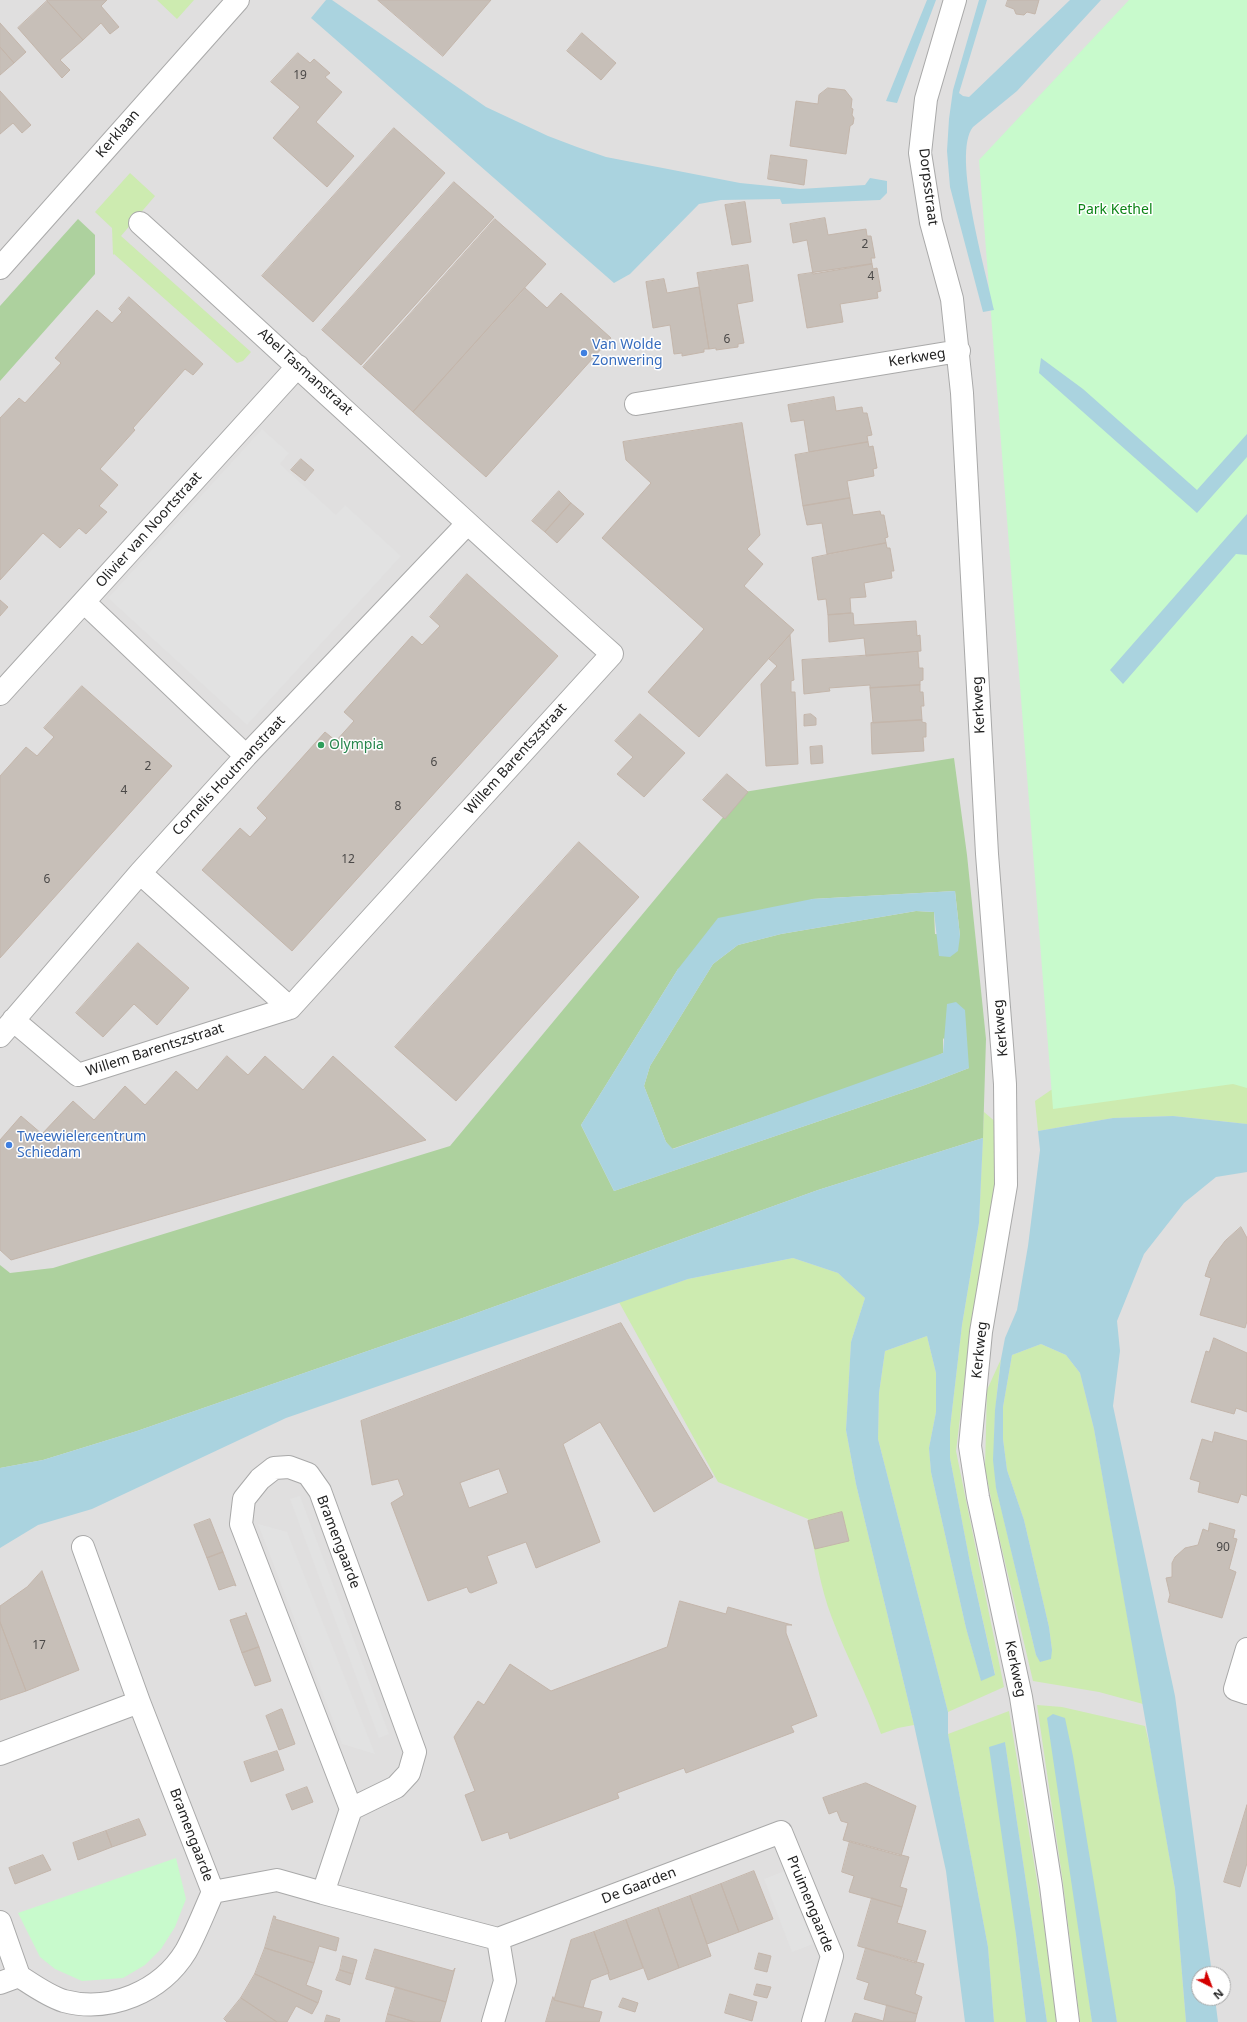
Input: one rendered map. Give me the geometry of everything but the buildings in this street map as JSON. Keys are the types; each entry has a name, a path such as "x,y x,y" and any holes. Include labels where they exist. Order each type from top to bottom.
{"street":[{"name":"Kerklaan","path":"0,268 238,0"},
{"name":"Dorpsstraat","path":"955,0 926,99 920,152 931,222 952,299 958,351"},
{"name":"Abel Tasmanstraat","path":"140,223 298,366 467,524"},
{"name":"Kerkweg","path":"636,404 958,351 963,401 987,854 1005,1084 1006,1185 981,1332 970,1446 978,1497 1022,1697 1051,1886 1068,2022"},
{"name":"Olivier van Noortstraat","path":"0,694 298,366"},
{"name":"Cornelis Houtmanstraat","path":"7,1028 140,873 246,756 467,524"},
{"name":"Willem Barentszstraat","path":"7,1028 78,1075 290,1008 612,654 467,524"},
{"path":"84,602 246,756"},
{"path":"140,873 290,1008"},
{"name":"Bramengaarde","path":"289,1467 308,1474 320,1491 415,1752 409,1774 396,1787 351,1810 241,1524 244,1499 260,1479 274,1468 289,1467"},
{"name":"Bramengaarde","path":"83,1547 139,1702 213,1892 277,1880 323,1893"},
{"path":"1247,1649 1235,1690 1247,1693"},
{"path":"0,1754 139,1702"},
{"path":"351,1810 323,1893 498,1939 505,1981 493,2022"},
{"name":"De Gaarden","path":"498,1939 781,1832"},
{"name":"Pruimengaarde","path":"781,1832 832,1956 813,2022"},
{"path":"0,1922 9,1979 64,2001 85,2004 106,2004 126,2000 146,1990 167,1974 185,1952 213,1892"}],"shaded area":[{"path":"0,0 1247,0 1247,2022 0,2022"},
{"path":"262,429 289,453 280,464 336,515 345,505 401,556 247,725 108,598"},
{"path":"300,1496 389,1734 379,1738 290,1499"},
{"path":"258,1524 287,1532 375,1754 342,1744"},
{"path":"785,1871 813,1944 792,1952 764,1879"}],"green space":[{"path":"157,0 194,0 177,19"},
{"name":"Park Kethel","path":"1129,0 1247,0 1247,1088 1233,1084 1053,1109 979,160"},
{"path":"130,173 155,196 121,236 251,352 243,361 237,363 114,254 113,255 112,228 95,212"},
{"path":"78,219 95,235 95,274 0,381 0,306"},
{"path":"954,758 967,855 986,1039 983,1138 818,1190 457,1320 137,1431 43,1460 0,1468 0,1265 10,1273 53,1268 450,1146 744,792","holes":["955,891 960,936 935,934 934,912 916,911 781,934 738,945 713,964 650,1066 644,1086 666,1142 672,1149 930,1059 943,1053 943,1038 969,1068 925,1085 614,1191 581,1125 678,969 812,899"]},
{"path":"1164,1050 1247,1061 1247,1124 1173,1116 1113,1118 1038,1131 1035,1101 1051,1090"},
{"path":"984,1112 998,1124 995,1179 989,1235 971,1327 956,1451 1004,1687 948,1712 878,1439 879,1393 885,1351 927,1336 936,1373 936,1412 929,1448 931,1472 966,1628 981,1680 995,1674 971,1568 950,1458 950,1428 962,1325 979,1223"},
{"path":"793,1258 838,1273 865,1298 851,1342 846,1430 856,1484 914,1725 898,1728 881,1734 828,1606 818,1569 808,1519 718,1482 619,1302 688,1279"},
{"path":"1041,1344 1066,1355 1080,1373 1094,1429 1143,1704 1099,1692 1033,1681 996,1524 985,1468 987,1390 1001,1359 995,1423 994,1455 996,1487 1036,1655 1041,1662 1052,1650 1049,1627 1024,1520 1007,1470 1003,1439 1003,1407 1012,1355"},
{"path":"1037,1705 1062,1707 1145,1726 1151,1751 1175,1889 1186,2022 1117,2022 1111,1993 1083,1955 1092,2022 1080,2022 1063,1883"},
{"path":"1009,1711 1042,1911 1057,2022 1047,2022 1005,1742 1016,1935 1026,2022 994,2022 988,1947 948,1734"},
{"path":"176,1858 186,1899 175,1927 161,1949 145,1965 123,1978 82,1981 55,1969 40,1957 18,1913"}],"water":[{"path":"326,0 332,0 486,107 548,136 606,157 740,183 800,189 865,185 870,178 887,181 887,193 880,200 782,204 780,199 721,200 699,204 630,274 614,283 311,18"},
{"path":"927,0 936,0 897,103 886,101"},
{"path":"979,0 987,0 959,93 963,96 969,97 1070,0 1101,0 1017,91 973,127 967,141 966,162 968,188 978,244 994,310 983,312 950,187 947,151 953,90"},
{"path":"1041,358 1083,389 1197,490 1247,434 1247,457 1197,513 1039,373"},
{"path":"1247,514 1247,555 1236,554 1123,684 1110,670"},
{"path":"955,891 960,936 958,951 950,957 939,956 934,912 916,911 781,934 738,945 713,964 650,1066 644,1086 666,1142 673,1149 943,1053 947,1004 956,1002 965,1010 969,1068 925,1085 614,1191 581,1125 678,969 718,918 812,899"},
{"path":"1173,1116 1247,1124 1247,1172 1216,1177 1184,1203 1144,1254 1117,1321 1120,1351 1113,1406 1175,1696 1211,1966 1191,1966 1191,2006 1216,2006 1218,2022 1186,2022 1175,1889 1094,1429 1080,1373 1066,1355 1041,1344 1012,1355 1003,1407 1003,1439 1007,1470 1024,1520 1049,1627 1052,1650 1051,1659 1040,1662 1036,1655 996,1488 993,1460 995,1410 1001,1359 1005,1338 1017,1310 1028,1246 1040,1150 1038,1131 1113,1118"},
{"path":"983,1138 979,1223 962,1325 950,1428 950,1458 971,1568 995,1675 981,1681 966,1628 931,1472 929,1448 936,1412 936,1373 927,1336 885,1351 879,1393 878,1439 948,1712 948,1734 988,1947 994,2022 965,2022 946,1871 914,1725 856,1484 846,1430 851,1342 865,1298 838,1273 793,1258 688,1279 286,1418 92,1509 38,1525 0,1548 0,1468 43,1460 137,1431 457,1320 818,1190"},
{"path":"1053,1714 1065,1718 1073,1756 1117,2022 1092,2022 1047,1718"},
{"path":"1005,1742 1047,2022 1026,2022 1016,1935 989,1747"}],"place":[{"name":"Van Wolde Zonwering","path":"584,353"},
{"name":"Olympia","path":"321,745"},
{"name":"Tweewielercentrum Schiedam","path":"9,1145"}]}
